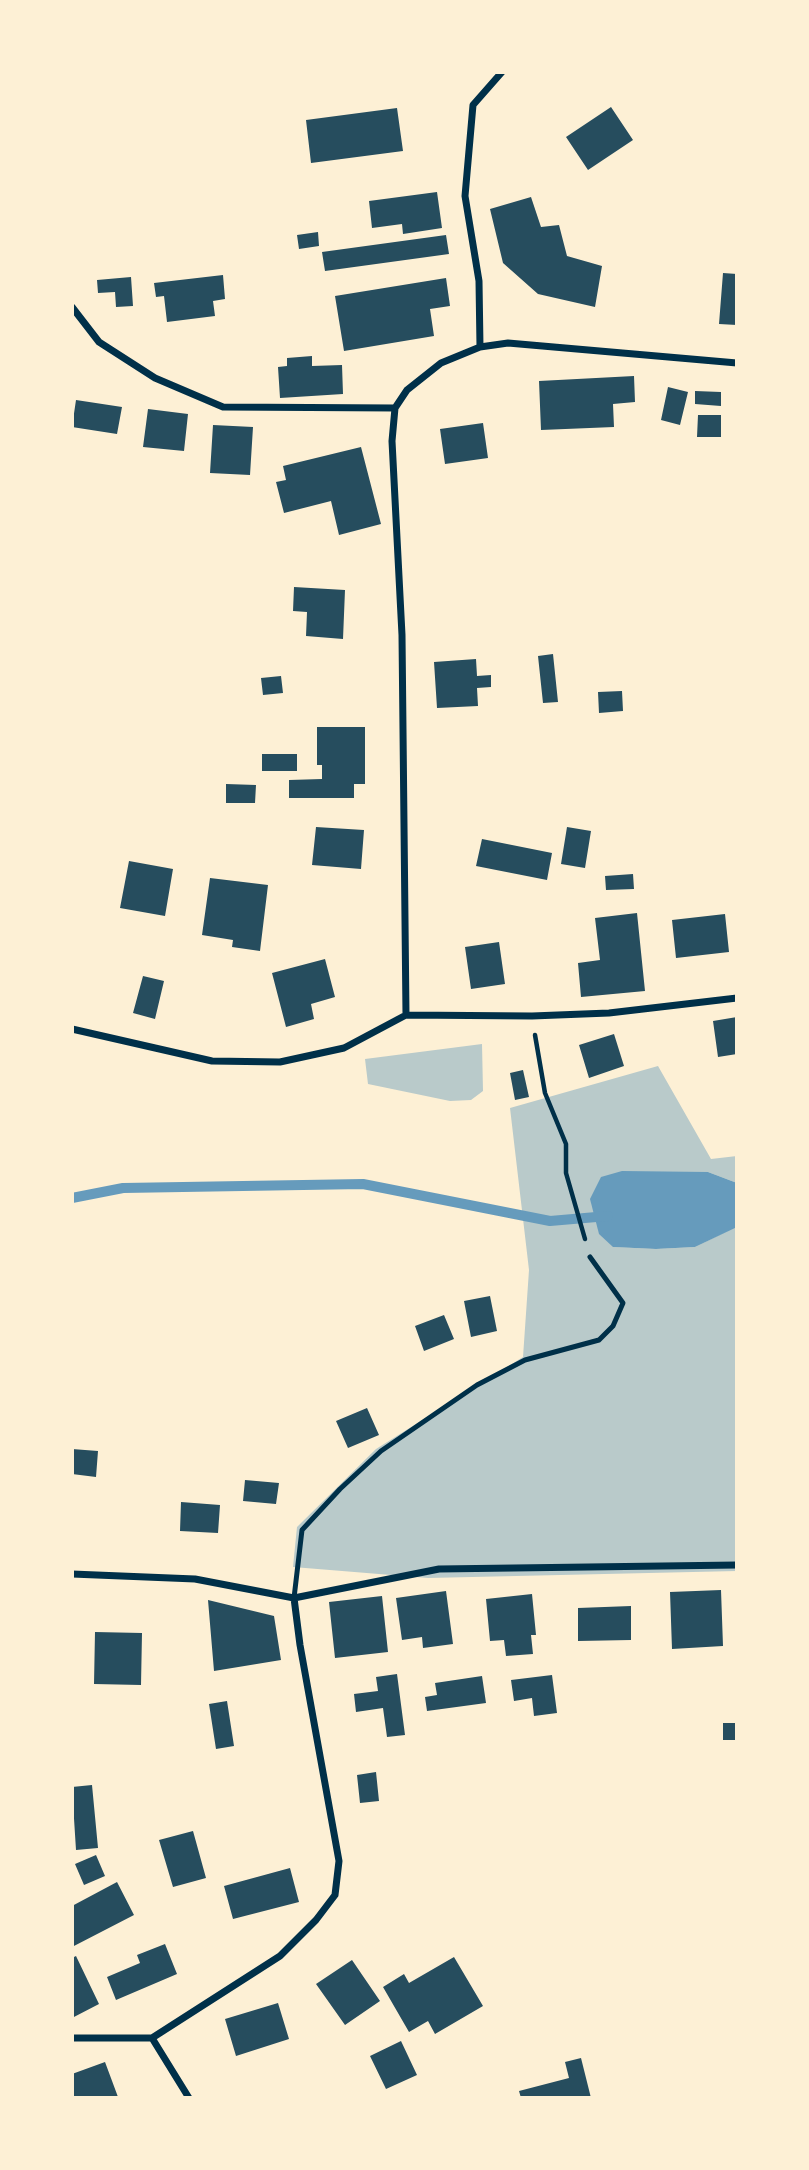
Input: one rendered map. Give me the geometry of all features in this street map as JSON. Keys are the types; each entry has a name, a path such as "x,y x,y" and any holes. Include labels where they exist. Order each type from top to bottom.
{"street":[{"path":"480,347 479,282 465,197 473,105 502,72"},
{"path":"72,307 99,342 155,378 223,408 395,408"},
{"path":"406,1015 402,635 392,441 395,408 407,390 441,363 480,347 509,343 737,363"},
{"path":"72,1029 212,1061 280,1062 344,1048 406,1015 532,1016 609,1013 737,998"},
{"path":"72,1574 195,1579 294,1598 439,1569 737,1565"},
{"path":"72,2038 152,2038 279,1956 316,1920 335,1895 339,1861 294,1598"},
{"path":"152,2038 189,2098"}],"lane":[{"path":"294,1598 302,1530 340,1489 382,1451 477,1385 525,1360 599,1340 613,1326 623,1303 590,1257"}],"path":[{"path":"532,1016 545,1093 566,1144 566,1173 590,1257"}],"shaded area":[{"path":"482,1044 483,1091 471,1100 450,1101 368,1084 365,1059"},
{"path":"658,1066 711,1159 737,1156 737,1183 708,1172 613,1247 695,1247 737,1226 737,1571 428,1578 293,1567 297,1527 376,1449 523,1357 529,1270 510,1108"}],"water":[{"path":"622,1171 708,1172 737,1183 737,1227 695,1247 613,1247 599,1234 590,1199 601,1177"}],"building":[{"path":"611,107 633,140 588,170 566,137"},
{"path":"397,108 403,151 311,163 306,120"},
{"path":"437,192 442,228 403,234 402,224 372,228 369,201"},
{"path":"531,197 541,227 559,225 567,256 602,266 595,307 538,294 503,263 490,209"},
{"path":"318,232 319,246 299,249 297,235"},
{"path":"446,235 449,254 325,271 322,252"},
{"path":"723,273 737,274 737,325 719,324"},
{"path":"223,275 225,299 213,301 215,316 167,322 164,296 156,297 154,283"},
{"path":"131,277 133,306 116,307 115,292 98,293 97,280"},
{"path":"446,278 450,306 430,309 434,336 344,351 335,296"},
{"path":"312,356 312,366 342,365 343,394 280,398 278,367 287,366 287,358"},
{"path":"634,376 635,402 613,404 614,427 541,430 539,381"},
{"path":"668,387 688,392 680,425 661,420"},
{"path":"695,391 721,392 721,406 695,404"},
{"path":"76,400 122,407 117,434 72,427"},
{"path":"148,409 188,414 184,451 143,447"},
{"path":"698,415 721,415 721,437 697,437"},
{"path":"483,423 488,458 445,464 440,429"},
{"path":"213,425 253,427 250,475 210,473"},
{"path":"361,447 381,524 339,535 331,501 284,513 276,482 286,480 283,466"},
{"path":"294,587 345,590 343,639 306,636 307,612 293,611"},
{"path":"553,654 558,702 543,703 538,656"},
{"path":"476,659 477,676 491,675 491,687 477,688 478,706 437,708 434,662"},
{"path":"281,676 283,693 263,695 261,678"},
{"path":"622,691 623,711 599,713 598,692"},
{"path":"317,727 365,727 365,784 354,784 354,798 289,798 289,780 322,779 322,765 317,765"},
{"path":"262,754 297,754 297,771 262,771"},
{"path":"226,784 256,785 255,803 226,803"},
{"path":"316,827 364,830 361,869 312,865"},
{"path":"567,827 591,831 585,868 561,864"},
{"path":"482,839 552,853 547,880 476,866"},
{"path":"129,861 173,869 165,916 120,908"},
{"path":"633,874 634,889 606,890 605,876"},
{"path":"210,878 268,885 260,951 232,947 233,940 202,935"},
{"path":"637,913 645,991 581,997 578,963 600,960 595,918"},
{"path":"725,914 729,952 676,958 672,920"},
{"path":"499,942 505,984 471,989 465,947"},
{"path":"325,959 335,997 311,1004 314,1019 286,1027 272,973"},
{"path":"143,976 164,981 155,1019 133,1013"},
{"path":"737,1017 737,1054 718,1057 713,1021"},
{"path":"614,1034 624,1066 589,1078 579,1045"},
{"path":"523,1070 529,1097 515,1100 510,1073"},
{"path":"490,1296 497,1331 471,1337 464,1301"},
{"path":"444,1315 454,1339 424,1351 415,1326"},
{"path":"367,1408 379,1435 348,1448 336,1421"},
{"path":"72,1449 98,1451 96,1477 72,1474"},
{"path":"245,1480 279,1483 276,1504 243,1501"},
{"path":"181,1502 220,1505 218,1533 180,1531"},
{"path":"721,1590 723,1646 672,1649 670,1592"},
{"path":"446,1591 453,1644 423,1648 422,1637 402,1640 396,1598"},
{"path":"532,1594 536,1635 531,1635 533,1654 506,1656 504,1640 490,1641 486,1599"},
{"path":"382,1596 388,1652 335,1658 329,1602"},
{"path":"208,1600 274,1616 281,1660 214,1671"},
{"path":"631,1606 631,1640 578,1641 578,1608"},
{"path":"95,1632 142,1633 141,1685 94,1684"},
{"path":"397,1674 405,1735 387,1737 383,1708 356,1712 354,1694 378,1691 376,1677"},
{"path":"552,1675 557,1713 534,1716 532,1698 514,1701 511,1680"},
{"path":"482,1676 486,1703 427,1711 425,1697 437,1695 435,1683"},
{"path":"227,1701 234,1746 216,1749 209,1704"},
{"path":"723,1723 737,1723 737,1740 723,1740"},
{"path":"376,1772 379,1801 360,1803 357,1775"},
{"path":"92,1785 98,1848 76,1850 72,1787"},
{"path":"193,1831 206,1878 173,1887 159,1840"},
{"path":"96,1855 105,1876 84,1885 75,1864"},
{"path":"290,1868 299,1902 233,1919 224,1886"},
{"path":"117,1882 134,1915 72,1947 72,1906"},
{"path":"165,1944 177,1974 116,2000 107,1977 140,1963 137,1955"},
{"path":"76,1956 99,2004 72,2018 72,1958"},
{"path":"454,1957 483,2006 435,2034 428,2021 409,2032 383,1987 404,1974 409,1983"},
{"path":"352,1960 380,2001 345,2025 316,1984"},
{"path":"278,2003 289,2039 236,2056 225,2019"},
{"path":"401,2041 417,2075 386,2089 370,2056"},
{"path":"581,2058 591,2098 521,2098 519,2091 569,2078 565,2062"},
{"path":"105,2062 118,2097 72,2098 72,2074"}],"waterway":[{"path":"72,1198 123,1188 363,1184 550,1221 608,1216"}]}
